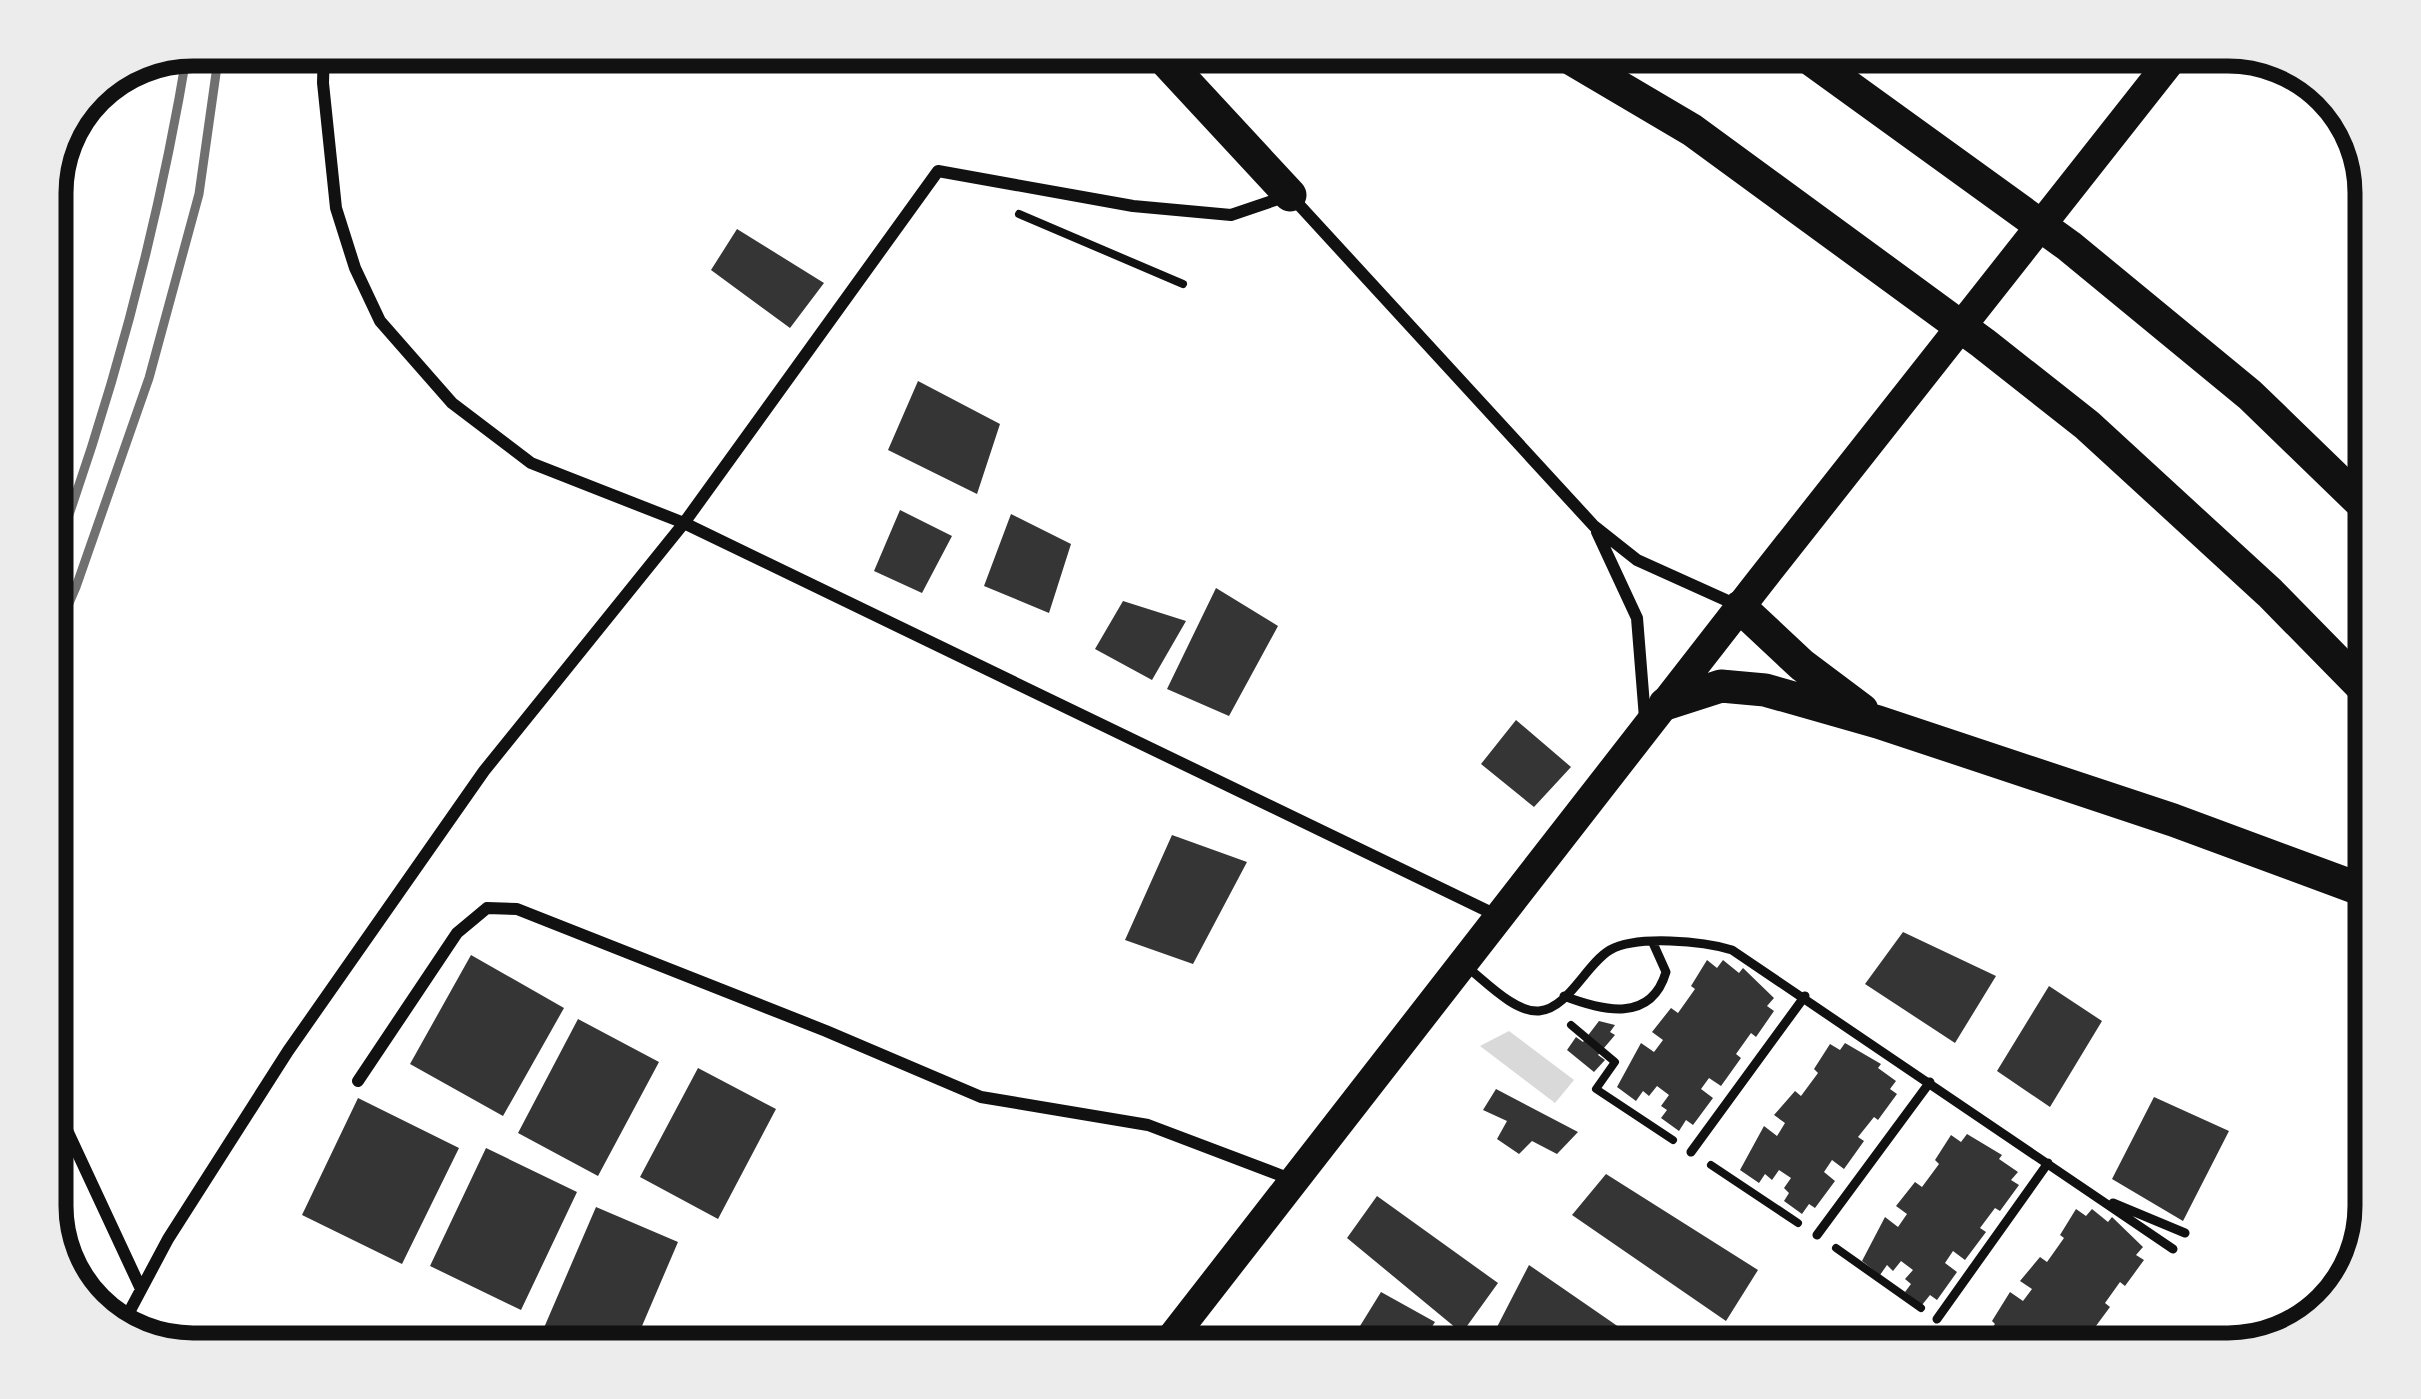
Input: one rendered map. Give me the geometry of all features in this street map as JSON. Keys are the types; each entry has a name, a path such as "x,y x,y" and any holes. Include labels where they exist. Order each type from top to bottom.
{"highway":[{"path":"1170,66 1290,195"},
{"path":"1584,66 1692,130 1983,343 2104,440 2270,593 2355,680"},
{"path":"1820,66 2069,246 2249,394 2355,497"},
{"path":"1740,607 1802,665 1878,722"},
{"path":"1655,717 1721,686 1765,690 1878,722 2173,820 2355,887"}],"main road":[{"path":"1176,1333 2167,66"}],"street":[{"path":"323,66 336,208 355,268 380,321 452,403 531,463 684,523 1499,917"},
{"path":"127,1315 288,1051 484,771 684,523 938,171 1133,206 1232,215 1290,195 1594,526 1637,560 1740,607"},
{"path":"1594,526 1637,618 1655,717"},
{"path":"358,1081 457,933 488,908 517,909 826,1030 981,1097 1148,1125 1294,1180"},
{"path":"66,1128 141,1289"}],"lane":[{"path":"1462,964 1521,1006 1540,1011 1551,1008 1613,948 1653,943 1732,950 2174,1249"},
{"path":"1564,996 1616,1010 1647,1003 1656,996 1666,972 1653,943"},
{"path":"1691,1152 1805,996"},
{"path":"1817,1234 1930,1082"},
{"path":"1937,1319 2048,1163"},
{"path":"2092,1193 2186,1233"}],"path":[{"path":"1000,206 1183,284"},
{"path":"1551,1008 1615,1062 1596,1089 1817,1234 1957,1333"}],"shaded area":[{"path":"1509,1031 1574,1080 1555,1103 1480,1046"}],"building":[{"path":"737,229 824,283 790,328 711,270"},
{"path":"918,381 1000,424 977,494 888,450"},
{"path":"900,510 952,536 922,593 874,571"},
{"path":"1011,514 1071,544 1049,613 984,586"},
{"path":"1216,588 1278,626 1229,716 1167,689"},
{"path":"1123,601 1186,621 1152,680 1095,649"},
{"path":"1516,720 1571,767 1534,807 1481,764"},
{"path":"1172,835 1247,862 1193,964 1125,940"},
{"path":"1903,932 1996,976 1955,1043 1865,984"},
{"path":"471,955 564,1008 503,1116 410,1064"},
{"path":"1707,960 1717,968 1723,960 1739,973 1743,968 1774,998 1767,1006 1774,1011 1756,1037 1751,1033 1736,1054 1741,1058 1721,1086 1709,1078 1701,1089 1713,1098 1693,1125 1686,1120 1679,1131 1661,1118 1667,1110 1661,1106 1669,1095 1657,1086 1649,1096 1643,1091 1636,1101 1617,1087 1641,1043 1654,1052 1663,1040 1652,1032 1671,1008 1678,1013"},
{"path":"2049,986 2102,1021 2050,1107 1997,1071"},
{"path":"578,1019 659,1062 598,1176 518,1133"},
{"path":"1599,1021 1615,1025 1610,1032 1615,1035 1598,1055 1605,1060 1594,1072 1567,1050 1576,1037 1583,1042"},
{"path":"1845,1043 1881,1064 1878,1068 1896,1081 1890,1089 1897,1094 1858,1137 1864,1141 1844,1169 1832,1160 1824,1172 1835,1181 1815,1208 1809,1204 1802,1214 1784,1201 1789,1193 1784,1188 1791,1178 1779,1170 1772,1180 1765,1174 1759,1183 1740,1170 1764,1126 1777,1136 1785,1123 1774,1115 1795,1091 1801,1096 1818,1073 1814,1069 1830,1044 1840,1050"},
{"path":"698,1068 776,1109 718,1219 640,1177"},
{"path":"1496,1089 1578,1132 1557,1154 1532,1141 1519,1154 1497,1139 1507,1121 1483,1110"},
{"path":"2154,1097 2229,1131 2183,1221 2112,1179"},
{"path":"358,1098 459,1148 402,1264 302,1215"},
{"path":"1967,1134 2002,1155 1999,1159 2018,1172 2011,1180 2019,1185 1980,1228 1986,1232 1965,1260 1953,1251 1945,1263 1957,1272 1937,1300 1930,1295 1922,1305 1905,1292 1911,1284 1905,1279 1913,1270 1901,1261 1893,1271 1887,1265 1880,1275 1862,1261 1885,1217 1898,1227 1907,1214 1896,1206 1915,1182 1922,1187 1939,1164 1935,1160 1951,1135 1961,1142"},
{"path":"486,1148 577,1192 521,1310 430,1266"},
{"path":"1606,1174 1758,1270 1726,1321 1572,1215"},
{"path":"1377,1196 1498,1283 1462,1333 1347,1238"},
{"path":"596,1207 678,1242 639,1333 543,1330"},
{"path":"2076,1209 2086,1216 2092,1209 2108,1222 2112,1217 2143,1247 2136,1255 2144,1260 2125,1286 2120,1282 2105,1303 2110,1307 2091,1333 2078,1326 2073,1333 1988,1333 2010,1292 2023,1301 2032,1289 2020,1281 2040,1257 2047,1262 2064,1238 2060,1235"},
{"path":"1529,1265 1628,1333 1505,1333 1497,1327"},
{"path":"1381,1292 1435,1322 1428,1333 1374,1333 1360,1326"}],"railway":[{"path":"66,610 149,378 199,194 217,66"},
{"path":"66,521 130,317 184,67"}]}
